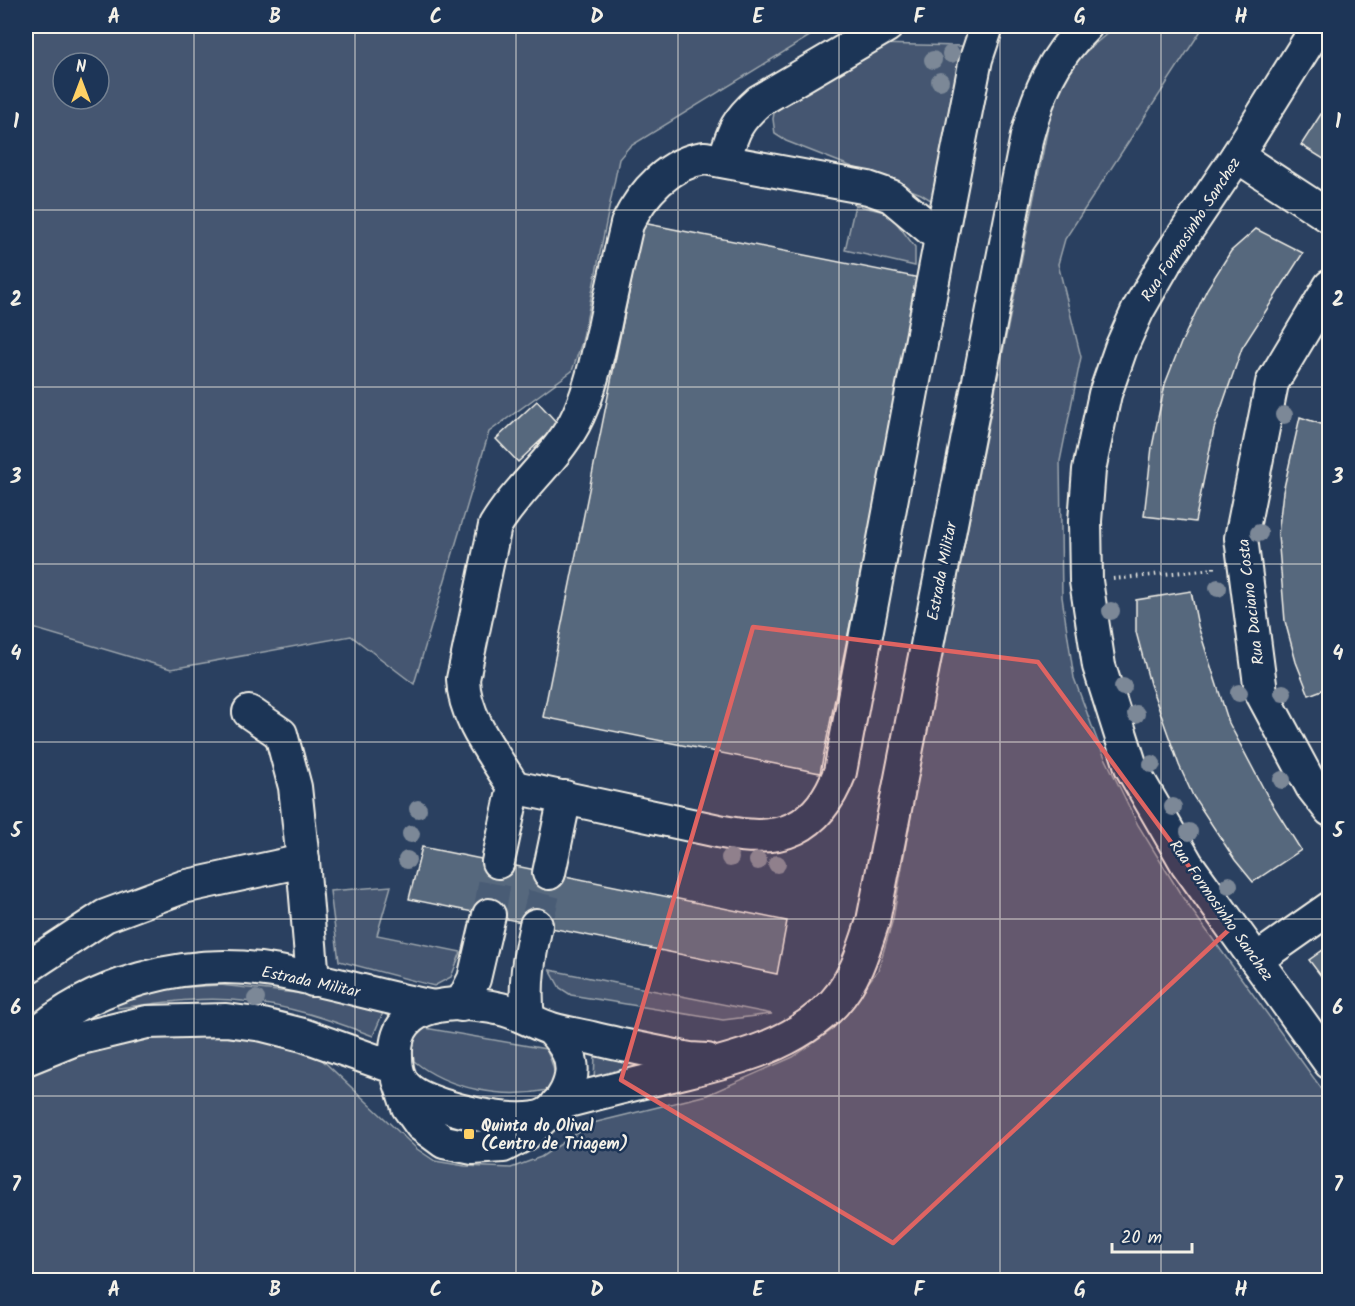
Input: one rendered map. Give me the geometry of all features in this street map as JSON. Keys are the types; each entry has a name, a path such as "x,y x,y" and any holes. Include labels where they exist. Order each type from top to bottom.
{"street":[{"path":"724,161 735,127 744,114 759,101 887,26"},
{"path":"514,787 747,837 761,838 788,832 806,822 832,793 840,772 976,58 987,26"},
{"name":"Estrada Militar","path":"26,1059 73,1040 147,1022 226,1020 263,1025 303,1035 398,1074 414,1094 440,1105 471,1114 528,1118 728,1061 767,1047 798,1033 835,1002 859,965 875,909 1027,136 1038,97 1050,74 1062,52 1086,26"},
{"name":"Rua Formosinho Sanchez","path":"1318,26 1237,156 1165,263 1138,310 1121,348 1105,394 1089,470 1085,521 1086,581 1099,666 1131,768 1187,864 1329,1063"},
{"path":"1237,156 1329,217"},
{"path":"498,862 514,787 475,724 463,693 463,679 495,526 507,506 562,441 582,408 592,378 627,224 635,207 666,173 684,162 705,158 891,196 941,238"},
{"name":"Rua Daciano Costa","path":"1329,286 1272,383 1240,538 1262,692 1312,787 1329,810"},
{"path":"249,712 281,734 296,787 313,980"},
{"path":"549,873 565,797"},
{"path":"26,968 105,916 183,887 303,861"},
{"path":"1256,960 1329,908"},
{"path":"398,1074 395,1050 400,1031 409,1018 423,1009 448,1006 474,979 489,915"},
{"path":"536,925 527,965 526,997 539,1023 563,1042 572,1067 568,1089 552,1110"},
{"name":"Estrada Militar","path":"26,1042 67,1011 113,988 159,975 216,967 272,971 398,1000 501,1009 539,1023 690,1059 728,1061"}],"path":[{"path":"1086,581 1214,569 1214,558"}],"highlighted area":[{"path":"753,627 1038,662 1233,926 893,1243 621,1080"}],"shaded area":[{"path":"26,26 826,26 629,147 619,159 582,342 572,371 489,432 414,684 351,636 171,669 26,626"},
{"path":"1116,26 1204,26 1065,239 1058,264 1081,357 1060,461 1062,597 1074,678 1099,745 1138,825 1183,898 1329,1099 1329,1280 26,1280 26,1075 33,1070 114,1041 207,1030 269,1039 319,1057 417,1149 435,1161 465,1166 511,1168 541,1157 593,1123 707,1095 793,1057 832,1030 878,970 893,919 916,786 1054,97 1074,62"},
{"path":"875,44 962,46 934,202 921,194 786,141 775,134 773,119 776,102"},
{"path":"855,205 889,213 915,247 915,266 845,250"},
{"path":"391,886 377,935 461,952 451,977 434,986 339,961 330,891"},
{"path":"550,970 772,1014 723,1020 571,995 560,988"},
{"path":"220,985 296,993 384,1010 373,1036 309,1014 260,1003 196,1000 118,1008 116,1003 152,991"},
{"path":"425,1028 546,1049 554,1070 551,1084 548,1090 513,1093 478,1090 444,1079 414,1061 414,1042 417,1035"},
{"path":"595,1053 650,1062 647,1069 594,1084"}],"building":[{"path":"1330,100 1330,163 1301,145"},
{"path":"643,223 920,278 820,773 543,717"},
{"path":"1256,229 1303,253 1242,348 1214,429 1195,522 1144,516 1152,447 1165,384 1181,343 1207,289 1231,251"},
{"path":"537,401 558,424 518,462 496,439"},
{"path":"1300,417 1330,427 1330,687 1309,695 1296,662 1285,621 1278,535 1283,492"},
{"path":"1191,591 1198,626 1229,723 1269,799 1301,850 1253,882 1235,860 1193,796 1179,765 1150,684 1136,632 1136,600"},
{"path":"422,847 787,921 777,974 409,899"},
{"path":"1330,945 1330,988 1309,960"}],"tunnel":[{"path":"489,915 498,862"},
{"path":"536,925 549,873"}],"place":[{"name":"Quinta do Olival (Centro de Triagem)","path":"469,1134"}]}
